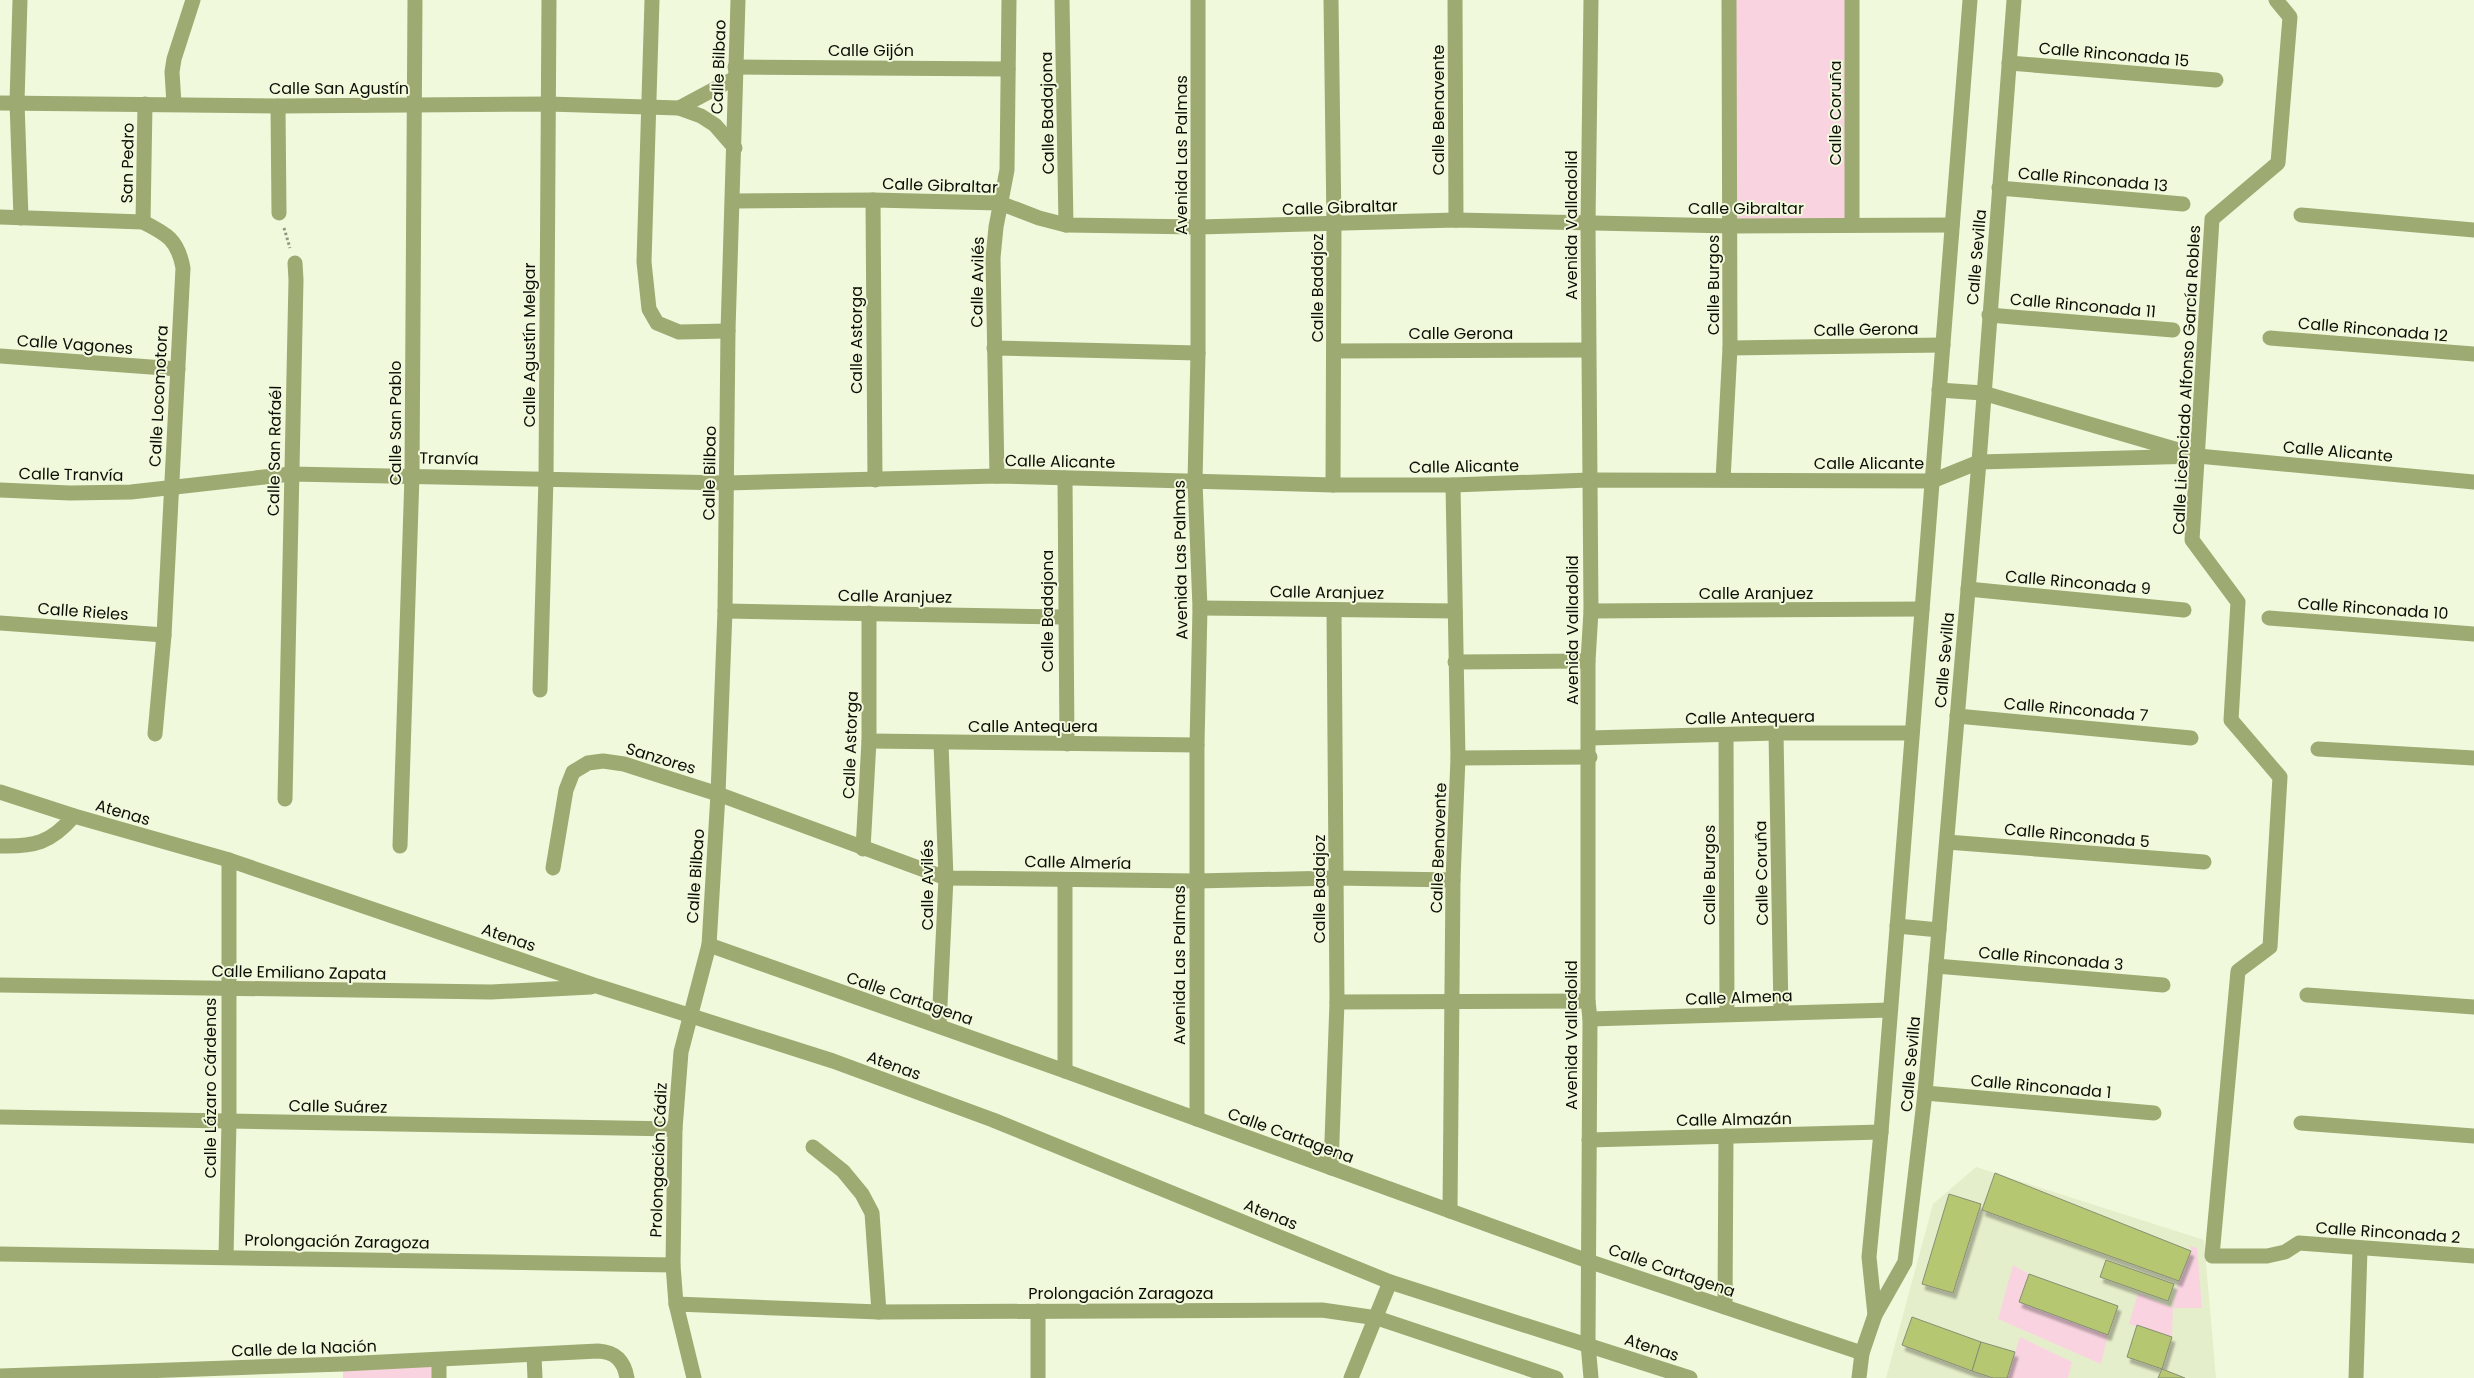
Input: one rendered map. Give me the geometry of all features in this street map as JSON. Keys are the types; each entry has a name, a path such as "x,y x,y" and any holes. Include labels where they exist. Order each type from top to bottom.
{"street":[{"path":"20,0 18,102 21,218"},
{"path":"174,104 172,72 174,60 193,0"},
{"name":"Calle San Pablo","path":"400,846 412,475 415,0"},
{"name":"Calle Agustín Melgar","path":"540,690 546,478 549,0"},
{"path":"652,0 644,262 649,309 657,323 679,332 728,331"},
{"name":"Calle Bilbao","path":"708,946 718,794 725,611 728,331 738,0"},
{"name":"Calle Avilés","path":"997,476 993,258 1000,202 1007,170 1010,0"},
{"name":"Calle Badajona","path":"1062,0 1066,225"},
{"name":"Avenida Las Palmas","path":"1197,1119 1196,881 1200,608 1195,481 1198,353 1198,0"},
{"name":"Calle Badajoz","path":"1331,0 1334,225 1333,485"},
{"name":"Calle Benavente","path":"1455,0 1456,220"},
{"name":"Avenida Valladolid","path":"1591,0 1588,223 1591,611 1588,661 1590,757 1588,1344 1591,1378"},
{"name":"Calle Burgos","path":"1723,480 1730,348 1729,0"},
{"name":"Calle Coruña","path":"1852,0 1852,225"},
{"name":"Calle Sevilla","path":"1875,1315 1869,1256 1881,1132 1970,0"},
{"name":"Calle Sevilla","path":"1859,1378 1862,1353 1875,1315 1905,1262 1925,1093 1979,462 2014,0"},
{"name":"Calle Licenciado Alfonso García Robles","path":"2276,0 2290,17 2278,163 2212,219 2192,540 2238,602 2231,720 2280,777 2270,948 2238,971 2212,1256 2267,1256 2285,1252 2299,1243"},
{"name":"Calle Rinconada 15","path":"2009,63 2216,80"},
{"name":"Calle Gijón","path":"735,73 1008,69"},
{"path":"679,108 735,73"},
{"name":"Calle San Agustín","path":"0,102 278,106 548,104 679,108 701,116 715,125 735,148"},
{"name":"San Pedro","path":"143,222 146,104"},
{"path":"278,106 279,213"},
{"name":"Calle Rinconada 13","path":"1999,188 2183,204"},
{"name":"Calle Gibraltar","path":"733,201 873,200 1000,202 1039,218 1066,225 1198,228 1456,220 1731,226 1952,225"},
{"name":"Calle Astorga","path":"873,200 875,480"},
{"path":"2302,215 2474,230"},
{"name":"Calle Locomotora","path":"0,217 143,222 164,232 181,253 183,268 170,489 164,635 155,734"},
{"name":"Calle San Rafaél","path":"284,799 295,264"},
{"name":"Calle Rinconada 11","path":"1989,315 2173,330"},
{"name":"Calle Rinconada 12","path":"2270,338 2474,354"},
{"name":"Calle Gerona","path":"1730,348 1943,345"},
{"path":"994,348 1198,353"},
{"name":"Calle Gerona","path":"1334,351 1588,350"},
{"name":"Calle Vagones","path":"0,356 178,369"},
{"name":"Calle Alicante","path":"1939,390 1983,393 2198,456"},
{"name":"Calle Alicante","path":"727,483 997,476 1333,485 1453,485 1589,480 1932,481 1979,462 2198,456 2474,482"},
{"name":"Tranvía","path":"170,489 291,474 727,483"},
{"name":"Calle Badajona","path":"1065,478 1064,617 1067,744"},
{"name":"Calle Benavente","path":"1450,1211 1453,880 1458,758 1453,485"},
{"name":"Calle Tranvía","path":"0,490 70,493 170,489"},
{"name":"Calle Rinconada 9","path":"1968,589 2184,610"},
{"name":"Calle Aranjuez","path":"1200,608 1455,611"},
{"name":"Calle Aranjuez","path":"1591,611 1922,609"},
{"name":"Calle Badajoz","path":"1331,1168 1336,1002 1334,610"},
{"name":"Calle Aranjuez","path":"725,611 1064,617"},
{"name":"Calle Astorga","path":"863,849 869,741 869,613"},
{"name":"Calle Rinconada 10","path":"2268,618 2474,634"},
{"name":"Calle Rieles","path":"0,623 164,635"},
{"path":"1455,662 1588,661"},
{"name":"Calle Rinconada 7","path":"1957,716 2191,738"},
{"name":"Calle Coruña","path":"1776,733 1781,1012"},
{"name":"Calle Antequera","path":"1589,738 1776,733 1912,733"},
{"name":"Calle Burgos","path":"1726,735 1727,1014"},
{"name":"Calle Antequera","path":"869,741 1197,745"},
{"name":"Calle Avilés","path":"939,1026 946,878 941,743"},
{"path":"2318,749 2474,758"},
{"path":"1458,758 1590,757"},
{"name":"Sanzores","path":"553,868 566,790 573,772 588,763 603,761 624,764 718,794"},
{"name":"Atenas","path":"0,792 74,816 229,860 597,986 824,1058 993,1120 1390,1282 1690,1378"},
{"name":"Calle Almería","path":"718,794 946,878 1196,881 1336,878 1453,880"},
{"path":"0,846 23,847 38,844 61,832 74,816"},
{"name":"Calle Rinconada 5","path":"1947,842 2204,862"},
{"name":"Calle Lázaro Cárdenas","path":"226,1257 229,1121 229,860"},
{"path":"1065,880 1065,1071"},
{"path":"1897,926 1939,930"},
{"name":"Prolongación Cádiz","path":"694,1378 676,1304 673,1265 675,1129 681,1052 699,989 708,946"},
{"name":"Calle Cartagena","path":"708,946 939,1026 1588,1260 1862,1353"},
{"name":"Calle Rinconada 3","path":"1936,966 2163,985"},
{"name":"Calle Emiliano Zapata","path":"0,985 491,992 558,990 597,986"},
{"path":"2307,995 2474,1007"},
{"path":"1336,1002 1588,1001"},
{"name":"Calle Almena","path":"1590,1019 1890,1010"},
{"name":"Calle Rinconada 1","path":"1925,1093 2154,1113"},
{"name":"Calle Suárez","path":"0,1117 675,1129"},
{"path":"2301,1123 2474,1136"},
{"name":"Calle Almazán","path":"1589,1140 1881,1132"},
{"path":"1725,1306 1726,1136"},
{"path":"813,1147 843,1171 862,1194 872,1213 879,1312"},
{"name":"Calle Rinconada 2","path":"2299,1243 2474,1256"},
{"path":"2356,1378 2360,1249"},
{"name":"Prolongación Zaragoza","path":"0,1254 673,1265"},
{"path":"1351,1378 1377,1318 1390,1282"},
{"name":"Prolongación Zaragoza","path":"676,1304 879,1312 1322,1310 1377,1318 1556,1378"},
{"path":"1038,1311 1038,1378"},
{"name":"Calle de la Nación","path":"0,1376 57,1377 343,1371 439,1360 609,1352 622,1363 627,1378"},
{"path":"534,1355 535,1378"},
{"path":"439,1360 439,1378"}],"path":[{"path":"279,213 295,264"}],"shaded area":[{"path":"1729,0 1852,0 1852,225 1731,226"},
{"path":"1976,1167 2204,1240 2216,1378 1886,1378 1933,1204"},
{"path":"2190,1246 2197,1248 2202,1308 2173,1308 2172,1337 2129,1324 2138,1293 2172,1308 2179,1281 2191,1251"},
{"path":"2013,1265 2029,1274 2019,1302 2108,1335 2101,1364 1998,1319"},
{"path":"2020,1337 2072,1362 2068,1378 2007,1378"},
{"path":"439,1360 439,1378 343,1378 343,1364"}],"building":[{"path":"1995,1173 2191,1251 2179,1281 1982,1210"},
{"path":"1949,1194 1981,1204 1953,1293 1922,1284"},
{"path":"2106,1260 2174,1284 2168,1301 2100,1277"},
{"path":"2029,1274 2118,1306 2108,1335 2019,1302"},
{"path":"1912,1317 1981,1342 1972,1371 1902,1345"},
{"path":"2137,1325 2172,1337 2162,1369 2127,1357"},
{"path":"1981,1342 2015,1352 2007,1378 1993,1378 1972,1371"},
{"path":"2162,1369 2185,1378 2158,1378"}]}
